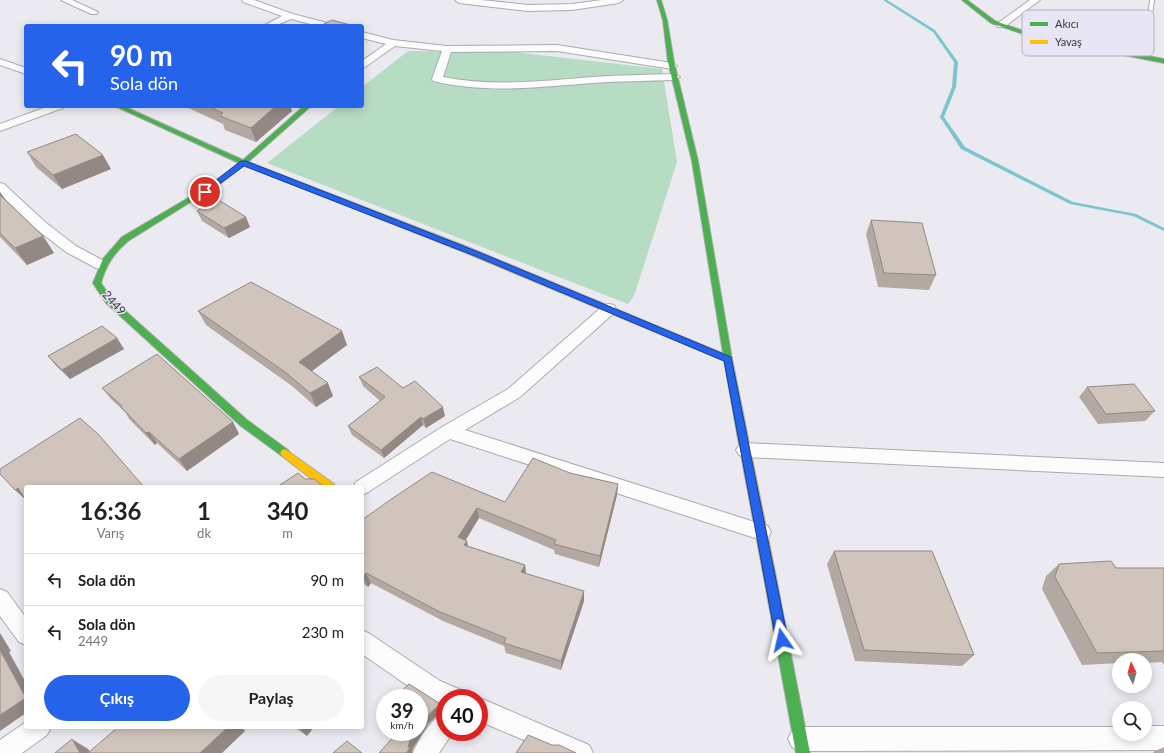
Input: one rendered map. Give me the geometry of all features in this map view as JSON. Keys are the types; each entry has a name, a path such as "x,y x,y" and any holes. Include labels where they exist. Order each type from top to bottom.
{"street":[{"path":"65,0 94,12"},
{"path":"246,0 290,16 320,24"},
{"path":"459,0 528,8 572,7 619,0"},
{"path":"659,0 665,20 672,66 695,161 728,359 801,746 1164,738"},
{"path":"964,0 993,22 1022,32"},
{"path":"1001,25 1036,0"},
{"path":"272,24 290,16"},
{"path":"364,36 393,43 447,50 557,48 672,66"},
{"path":"364,64 393,43"},
{"path":"447,50 437,79 447,82 476,85 675,77"},
{"path":"1137,56 1164,61"},
{"path":"0,62 24,70"},
{"path":"0,128 54,108"},
{"path":"122,108 244,163 478,254 728,359"},
{"path":"0,187 40,225 71,249 101,265 115,248 138,231 205,192 244,163 306,108"},
{"name":"2449","path":"101,265 97,282 109,301 244,423 327,485"},
{"path":"364,486 448,432 514,393 609,309"},
{"path":"448,432 761,532"},
{"path":"745,450 1164,470"},
{"path":"0,599 24,632"},
{"path":"364,642 436,691"},
{"path":"488,713 581,753"},
{"path":"2,753 36,729"},
{"path":"425,753 436,737"}],"lane":[{"path":"1151,10 1152,0"}],"green space":[{"path":"408,51 513,52 662,69 677,162 634,296 628,304 267,163 336,108 364,108 364,85"}],"building":[{"path":"332,20 347,24 324,24"},
{"path":"212,108 274,108 251,128 220,116 223,113"},
{"path":"76,134 103,155 53,175 27,152"},
{"path":"0,195 43,236 15,248 0,233"},
{"path":"217,199 246,217 224,228 197,211"},
{"path":"871,220 922,223 936,275 884,273"},
{"path":"251,282 342,331 299,362 328,383 310,393 285,372 198,311"},
{"path":"102,326 117,338 62,370 48,356"},
{"path":"157,354 233,422 179,459 149,432 146,433 121,407 122,406 102,388"},
{"path":"377,367 403,388 415,381 443,407 423,419 421,417 381,450 348,426 385,397 359,377"},
{"path":"1134,384 1155,411 1106,414 1087,387"},
{"path":"80,418 99,435 142,485 24,485 24,497 18,488 15,490 0,474 0,469"},
{"path":"533,458 570,473 618,484 600,556 554,544 556,540 477,508 458,537 467,541 464,545 525,565 521,572 584,591 561,661 504,643 506,638 440,612 366,573 364,576 364,519 432,472 505,502"},
{"path":"298,473 305,479 314,479 322,485 280,485"},
{"path":"834,551 932,551 974,655 864,650"},
{"path":"1111,561 1116,568 1164,568 1164,651 1097,653 1055,577 1059,564"},
{"path":"0,650 24,694 24,699 0,715"},
{"path":"409,684 417,689 404,689"},
{"path":"428,696 436,701 436,708 428,715"},
{"path":"116,729 226,729 200,753 88,753"},
{"path":"528,735 552,745 559,745 576,753 516,753"},
{"path":"72,739 80,753 55,753"},
{"path":"347,741 362,753 333,753"},
{"path":"390,741 410,741 408,747 410,748 406,753 379,753"}],"waterway":[{"path":"885,0 934,31 956,62 954,87 942,117 963,148 1072,203 1134,215 1164,230"}],"traffic: fast":[{"path":"659,0 665,20 671,62 695,161 742,433"},
{"path":"964,0 993,22 1022,32"},
{"path":"1138,56 1164,61"},
{"path":"122,108 244,163 462,248"},
{"path":"285,453 244,423 109,301 97,283 101,270 107,259 125,239 219,182 258,151 306,108"},
{"path":"768,567 803,753"}],"traffic: slow":[{"path":"462,248 728,359"},
{"path":"742,433 768,567"},
{"path":"285,453 327,485"}],"route":[{"path":"205,192 244,163 478,254 728,359 782,640"}]}
